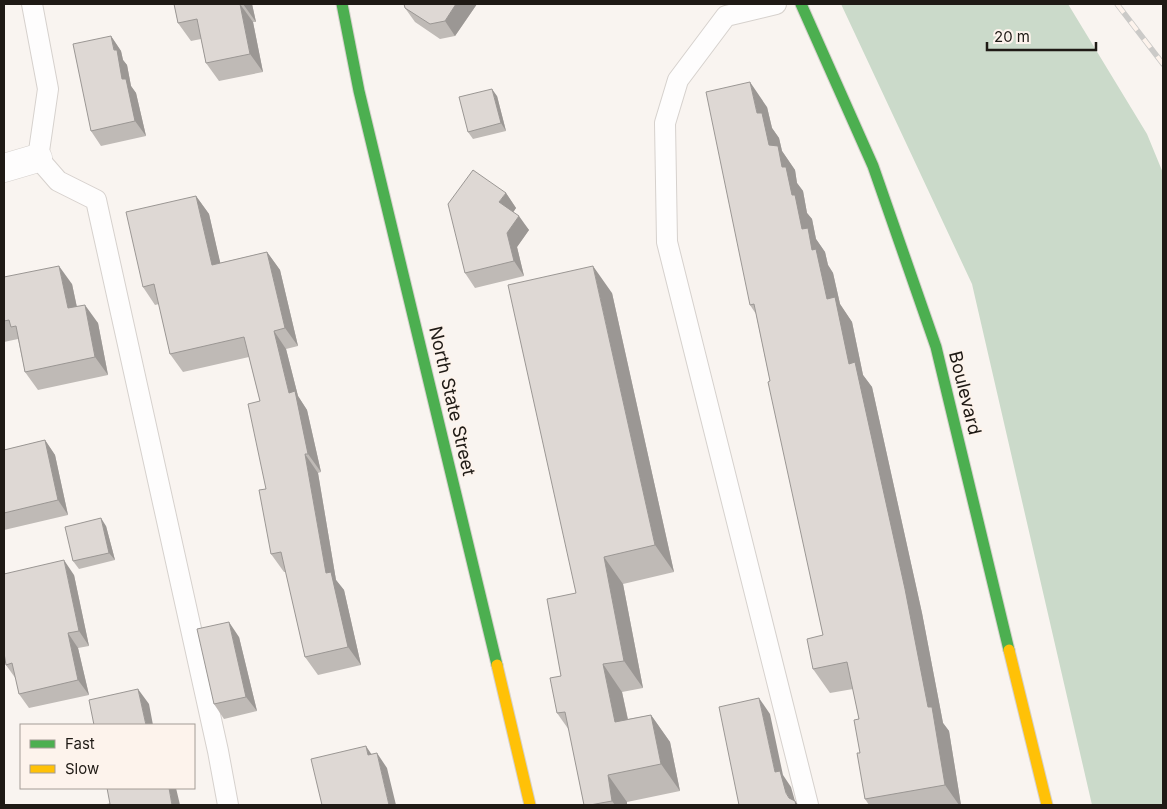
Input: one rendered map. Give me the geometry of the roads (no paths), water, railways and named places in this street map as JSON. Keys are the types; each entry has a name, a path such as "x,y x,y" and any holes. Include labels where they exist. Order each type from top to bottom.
{"main road":[{"name":"North State Street","path":"342,4 359,91 530,805"},
{"name":"Boulevard","path":"801,4 873,166 936,347 1047,805"}],"street":[{"path":"4,168 38,158"}],"lane":[{"path":"32,4 48,90 38,158 58,181 96,200 218,751 228,805"},
{"path":"776,4 726,16 678,80 665,124 666,242 808,805"}],"railway":[{"path":"1117,4 1163,64"}]}
